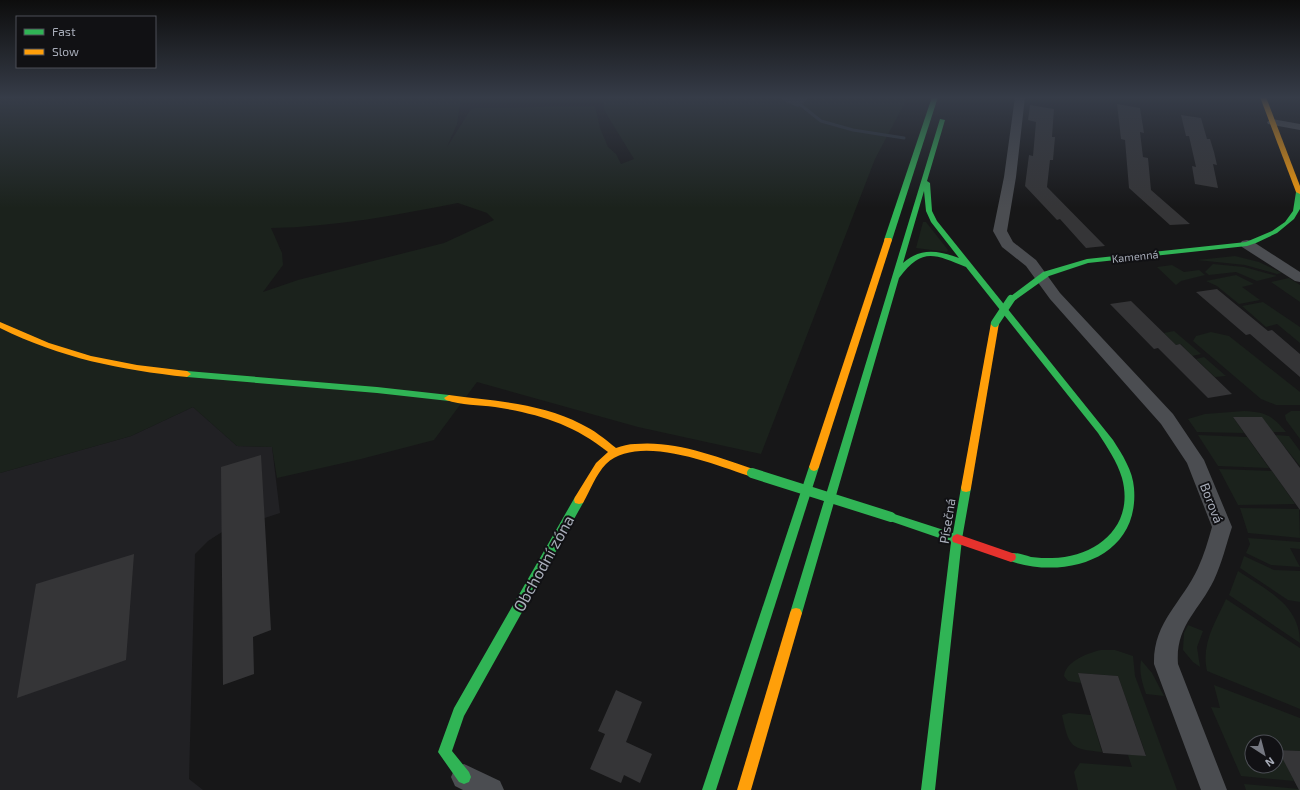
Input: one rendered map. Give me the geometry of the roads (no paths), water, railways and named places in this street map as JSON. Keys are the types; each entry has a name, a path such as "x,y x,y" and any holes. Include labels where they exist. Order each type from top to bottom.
{"main road":[{"path":"705,787 721,753 923,134"},
{"path":"744,790 893,281 939,134"},
{"name":"Kamenná","path":"1041,276 1063,267 1087,262 1247,244 1270,235 1288,222 1296,210 1299,192 1277,134"},
{"name":"Obchodní zóna","path":"464,777 445,752 459,713 597,468 603,461 615,452 635,447 668,449 752,473 1023,561 1042,565 1074,562 1100,551 1119,535 1127,518 1131,500 1127,475 1110,444 934,222 929,211 926,176"},
{"path":"893,281 910,259 923,254 945,255 970,266"},
{"name":"Písečná","path":"928,790 957,539 995,323 1011,299 1041,276"},
{"path":"0,325 58,352 104,364 194,375 419,394 496,404 563,419 577,424 594,434 615,452"}],"street":[{"path":"1015,134 1010,177 1000,231 1008,244 1031,263 1041,276"},
{"path":"1247,244 1300,278"},
{"name":"Borová","path":"1041,276 1056,296 1167,419 1195,460 1222,527 1206,574 1168,634 1164,653 1166,664 1214,790"},
{"name":"Obchodní zóna","path":"464,777 491,790"}],"waterway":[{"path":"878,134 904,138"}]}
